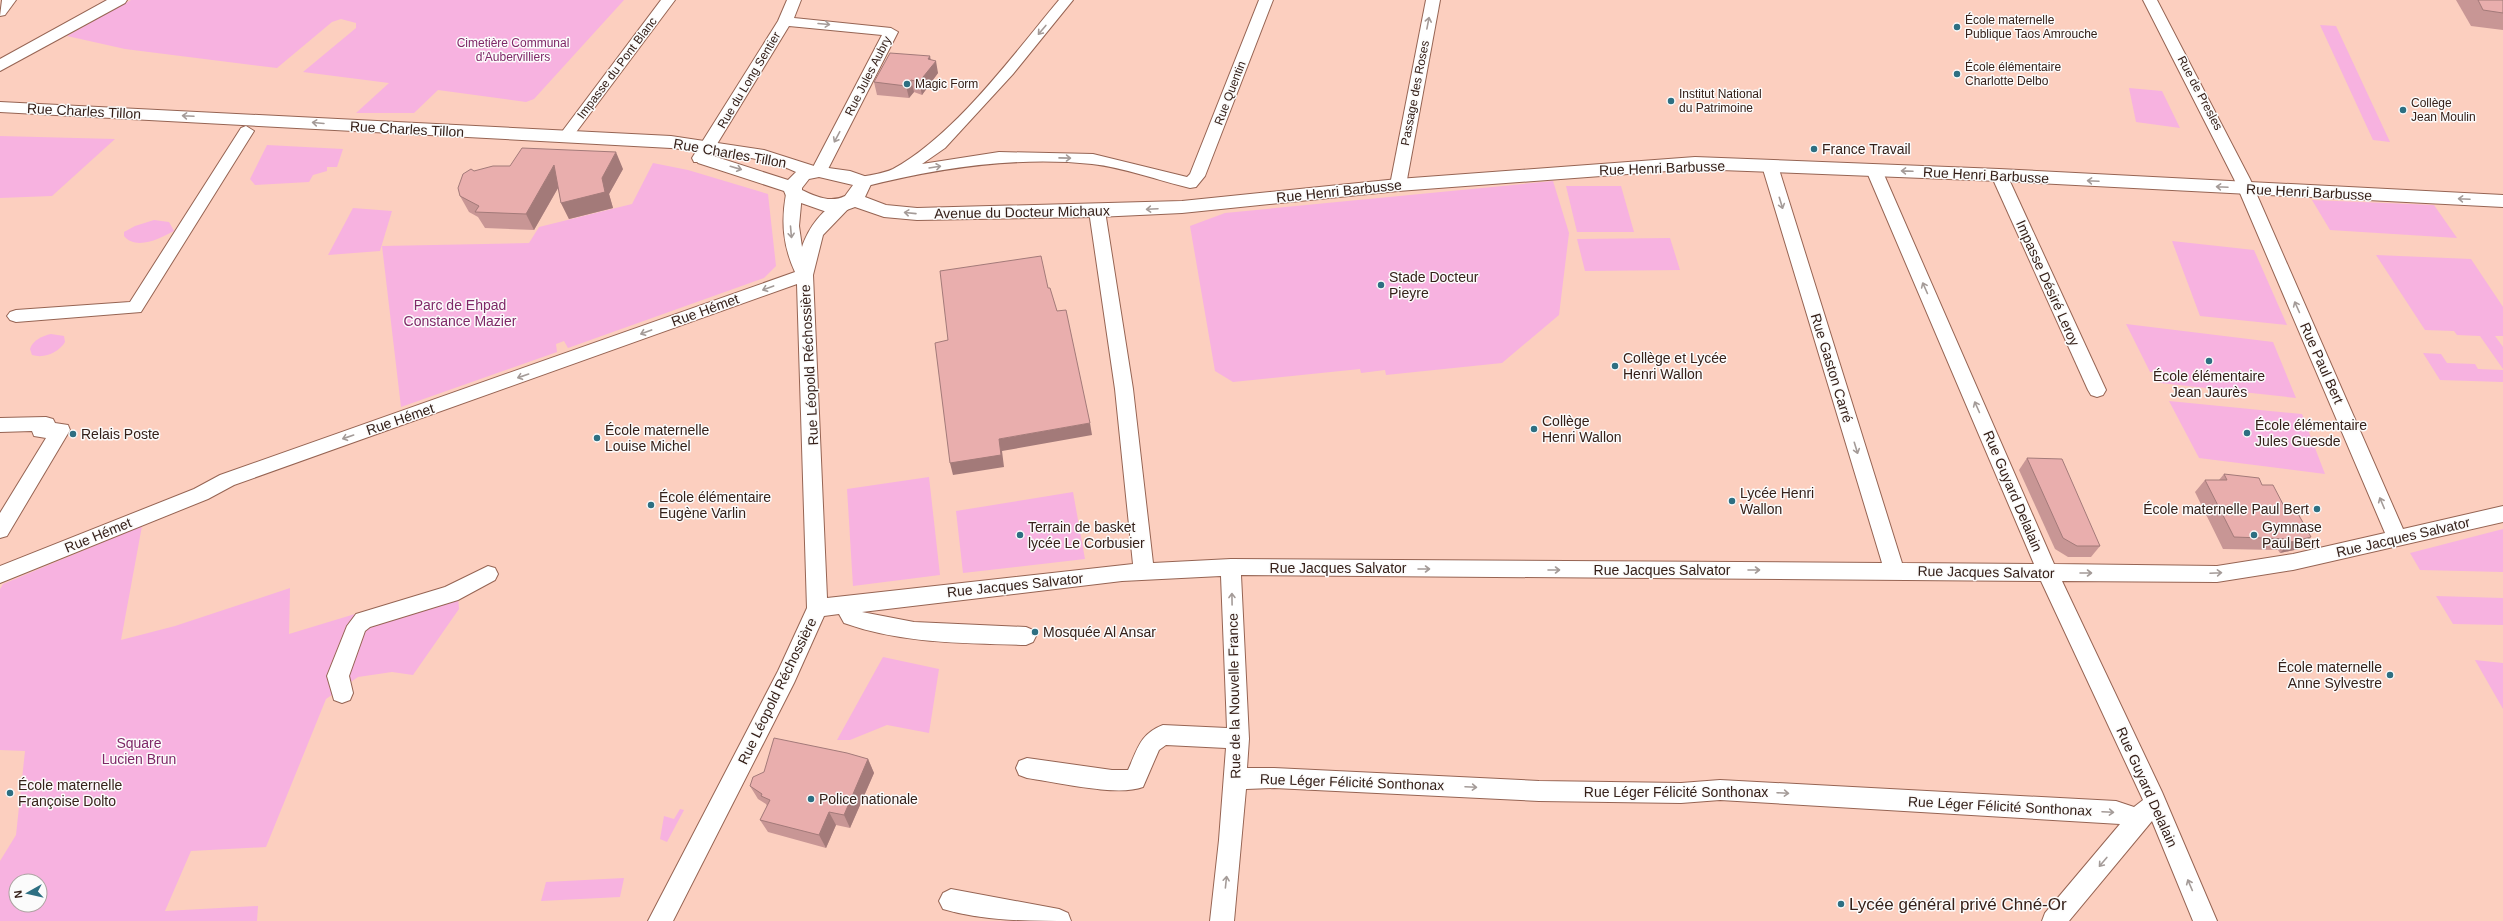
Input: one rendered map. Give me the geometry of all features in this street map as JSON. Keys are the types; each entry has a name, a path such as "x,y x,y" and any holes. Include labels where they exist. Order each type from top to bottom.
{"street":[{"path":"0,12 9,0"},
{"path":"3,63 120,0"},
{"name":"Impasse du Pont Blanc","path":"566,136 668,0"},
{"name":"Rue du Long Sentier","path":"704,152 785,21 794,0"},
{"name":"Rue Quentin","path":"1190,183 1197,176 1266,0"},
{"name":"Passage des Roses","path":"1398,185 1433,0"},
{"name":"Rue de Presles","path":"2150,0 2216,125 2242,179 2245,189"},
{"path":"897,173 935,148 1008,71 1062,1"},
{"name":"Rue Jules Aubry","path":"785,21 891,32 815,171"},
{"name":"Rue Charles Tillon","path":"0,107 566,136 775,160 815,171 844,174 863,182"},
{"name":"Rue Charles Tillon","path":"0,122 44,122 704,152 793,190 812,202 849,202"},
{"path":"16,316 135,308 246,131"},
{"path":"935,148 947,153 999,157 1094,159 1190,183 1191,206"},
{"path":"849,202 860,194 863,182 897,173 999,157"},
{"name":"Rue Henri Barbusse","path":"1191,206 1398,185 1695,163 1999,175 2245,189 2503,201"},
{"name":"Rue Gaston Carré","path":"1770,166 1894,571"},
{"name":"Rue Guyard Delalain","path":"1874,170 2047,572 2154,799 2205,921"},
{"path":"793,190 803,175 815,171"},
{"name":"Impasse Désiré Leroy","path":"1999,175 2097,390"},
{"name":"Rue Paul Bert","path":"2245,189 2398,539"},
{"name":"Rue Léopold Réchossière","path":"793,190 790,215 793,250 805,275"},
{"name":"Rue Léopold Réchossière","path":"660,921 786,676 817,608 805,275 810,248 815,234 826,218 849,202"},
{"name":"Avenue du Docteur Michaux","path":"849,202 884,211 917,214 1097,211 1191,206"},
{"path":"1097,211 1124,389 1144,572"},
{"name":"Rue Hémet","path":"0,575 200,494 226,480 805,275"},
{"path":"0,425 46,424 41,431 60,430 0,530"},
{"name":"Rue Jacques Salvator","path":"817,608 1144,572 1231,567 2217,574 2293,562 2503,514"},
{"name":"Rue de la Nouvelle France","path":"1222,921 1236,779 1238,739 1231,567"},
{"path":"342,693 338,676 357,626 364,620 451,594 488,574"},
{"path":"845,604 851,617 870,624 942,632 1026,636"},
{"path":"1027,768 1112,780 1136,780 1151,743 1163,735 1238,739"},
{"name":"Rue Léger Félicité Sonthonax","path":"1236,779 1274,778 1547,791 1681,793 1720,790 2116,812 2139,819"},
{"path":"2054,921 2154,799"},
{"path":"951,901 1059,921"}],"green space":[{"name":"Cimetière Communal d'Aubervilliers","path":"131,0 624,0 534,99 526,102 438,90 414,113 356,113 389,83 303,72 356,28 356,23 341,19 332,22 277,68 125,49 67,36"},
{"path":"2320,25 2336,26 2390,142 2373,140"},
{"path":"2129,88 2162,91 2180,128 2136,122"},
{"path":"0,136 115,139 52,196 0,198"},
{"path":"267,145 343,149 337,167 327,167 327,171 313,175 309,182 255,185 250,179"},
{"name":"Parc de Ehpad Constance Mazier","path":"653,163 688,170 768,194 776,266 764,278 568,348 564,341 556,344 557,352 401,407 382,246 529,243 539,227 632,204"},
{"name":"Stade Docteur Pieyre","path":"1553,181 1569,233 1559,315 1502,363 1386,375 1385,370 1361,373 1360,369 1233,382 1215,371 1190,226 1225,213"},
{"path":"1566,186 1621,186 1634,232 1577,232"},
{"path":"2312,200 2434,205 2457,238 2330,230"},
{"path":"353,208 392,211 380,251 328,255"},
{"path":"154,220 169,222 174,231 156,240 142,243 135,243 124,236 124,232 135,226"},
{"path":"1670,238 1680,270 1585,271 1577,239"},
{"path":"2172,241 2254,250 2287,325 2200,316"},
{"path":"2376,255 2471,259 2503,307 2503,336 2495,336 2503,347 2503,369 2480,336 2457,335 2454,331 2425,330"},
{"path":"2126,324 2273,342 2296,398 2160,383 2155,372 2150,372"},
{"path":"51,334 64,336 65,342 62,346 51,354 42,356 32,355 30,349 33,343 41,337"},
{"path":"2423,353 2441,354 2447,363 2475,364 2478,369 2503,370 2503,382 2440,380"},
{"path":"2169,401 2302,414 2325,474 2199,458"},
{"path":"929,477 940,575 853,586 847,489"},
{"name":"Terrain de basket lycée Le Corbusier","path":"1073,492 1085,559 963,573 956,511"},
{"name":"Square Lucien Brun","path":"142,526 121,640 175,626 290,588 289,634 457,583 459,609 413,675 392,672 358,677 326,699 266,847 191,851 165,911 258,906 257,921 0,921 0,861 16,835 25,751 0,750 0,589 3,584"},
{"path":"2503,529 2503,572 2420,570 2410,553"},
{"path":"2436,596 2503,598 2503,625 2453,624"},
{"path":"883,657 939,669 929,733 887,725 850,740 837,740"},
{"path":"2475,660 2503,663 2503,709"},
{"path":"680,809 684,810 667,842 660,839 664,816 674,819"},
{"path":"624,878 620,897 541,901 546,882"}],"building":[{"path":"2478,0 2503,0 2503,13 2483,10"},
{"path":"890,53 930,56 928,59 936,61 919,82 911,80 906,86 874,82"},
{"path":"522,148 616,152 602,178 605,192 561,203 554,165 526,214 475,212 479,206 460,196 458,188 463,174 471,169 474,171 493,166 510,166"},
{"path":"1041,256 1048,288 1050,288 1057,311 1066,310 1090,423 999,439 1001,455 950,463 935,343 948,340 940,271"},
{"path":"2027,458 2062,459 2100,546 2077,546 2063,538"},
{"path":"2224,474 2259,478 2262,485 2273,485 2286,510 2296,510 2311,537 2291,542 2290,539 2234,537 2205,480 2227,480"},
{"name":"Police nationale","path":"774,738 847,753 868,759 844,815 829,812 819,835 760,820 770,800 761,796 762,794 750,786 753,777 764,772"}],"place":[{"name":"École maternelle Publique Taos Amrouche","path":"1957,27"},
{"name":"École élémentaire Charlotte Delbo","path":"1957,74"},
{"name":"Magic Form","path":"907,84"},
{"name":"Institut National du Patrimoine","path":"1671,101"},
{"name":"Collège Jean Moulin","path":"2403,110"},
{"name":"France Travail","path":"1814,149"},
{"name":"Stade Docteur Pieyre","path":"1381,285"},
{"name":"École élémentaire Jean Jaurès","path":"2209,361"},
{"name":"Collège et Lycée Henri Wallon","path":"1615,366"},
{"name":"Collège Henri Wallon","path":"1534,429"},
{"name":"École élémentaire Jules Guesde","path":"2247,433"},
{"name":"Relais Poste","path":"73,434"},
{"name":"École maternelle Louise Michel","path":"597,438"},
{"name":"Lycée Henri Wallon","path":"1732,501"},
{"name":"École élémentaire Eugène Varlin","path":"651,505"},
{"name":"École maternelle Paul Bert","path":"2317,509"},
{"name":"Terrain de basket lycée Le Corbusier","path":"1020,535"},
{"name":"Gymnase Paul Bert","path":"2254,535"},
{"name":"Mosquée Al Ansar","path":"1035,632"},
{"name":"École maternelle Anne Sylvestre","path":"2390,675"},
{"name":"École maternelle Françoise Dolto","path":"10,793"},
{"name":"Police nationale","path":"811,799"},
{"name":"Lycée général privé Chné-Or","path":"1841,904"}]}
